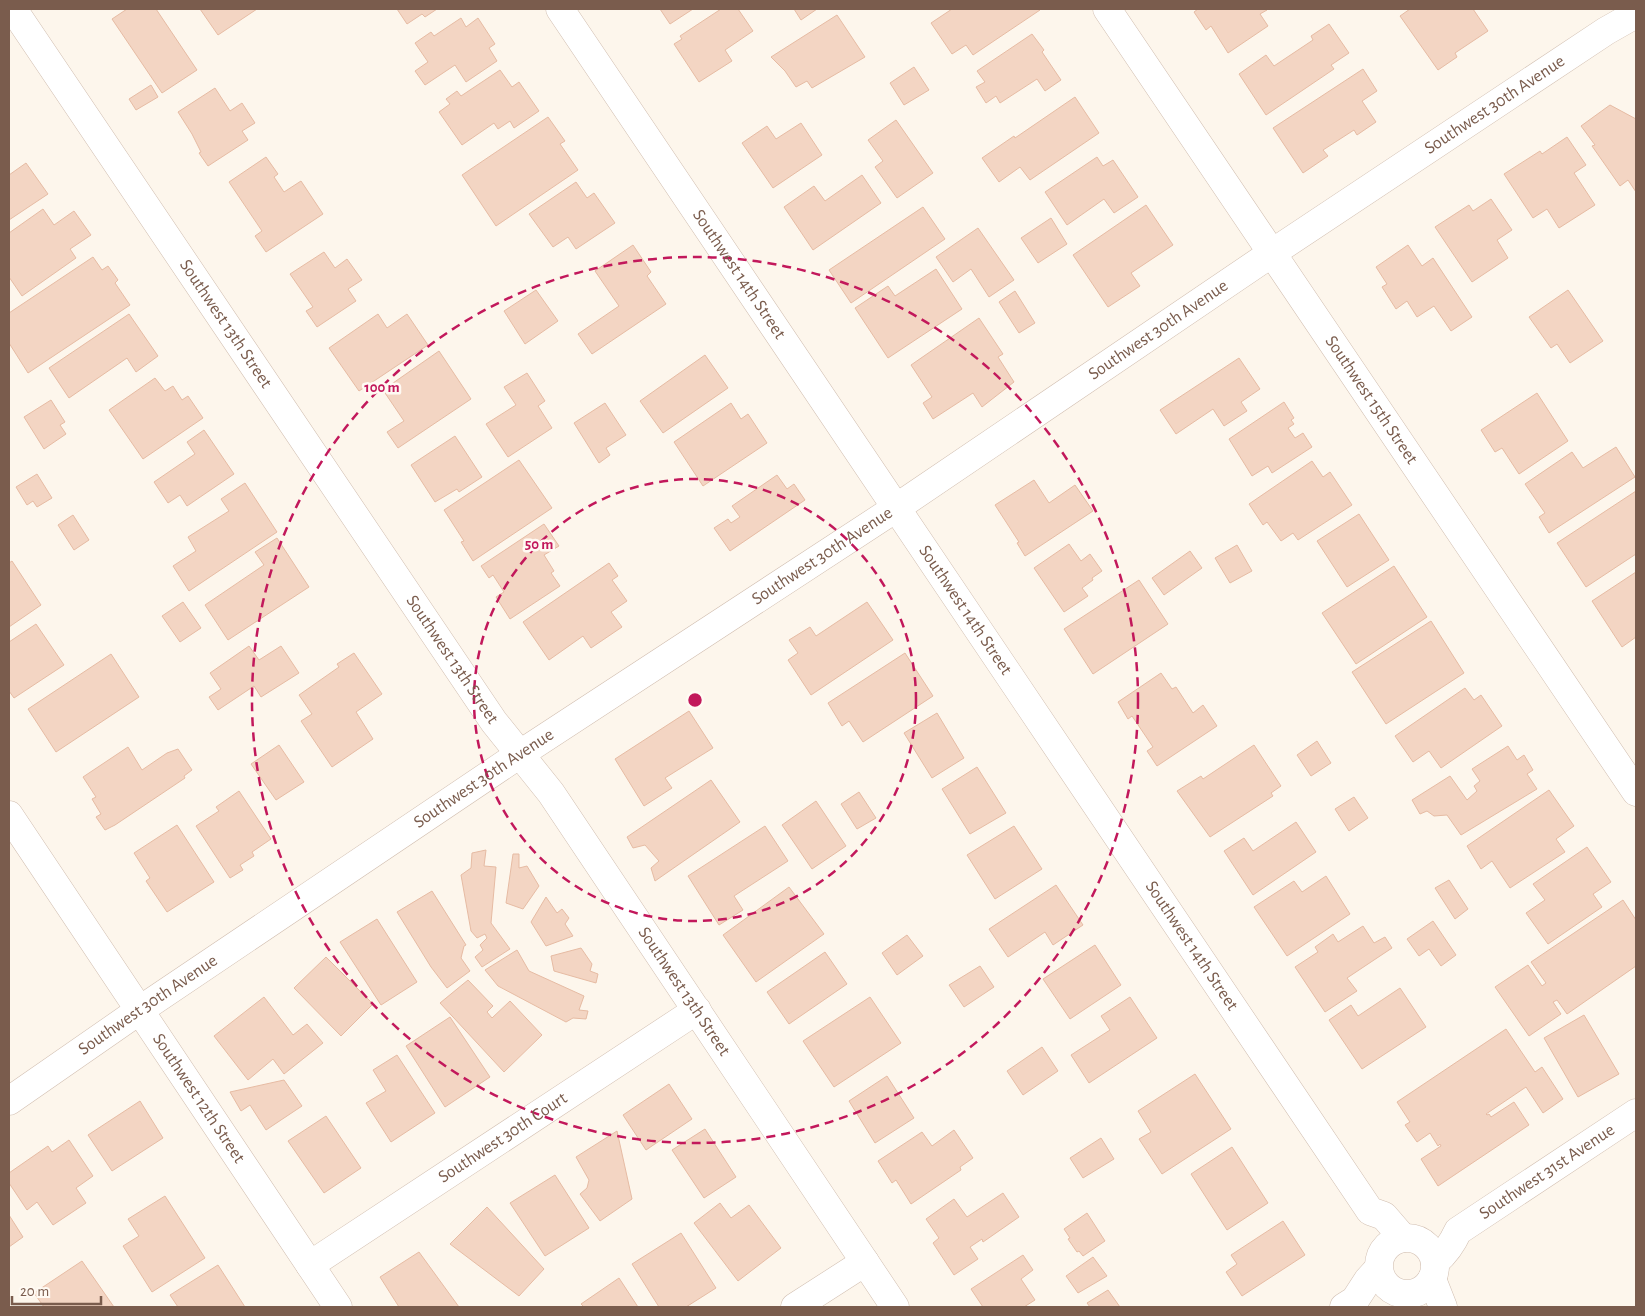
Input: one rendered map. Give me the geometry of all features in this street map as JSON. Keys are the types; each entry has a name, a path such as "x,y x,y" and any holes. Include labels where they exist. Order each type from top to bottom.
{"street":[{"path":"9,12 13,9"},
{"name":"Southwest 13th Street","path":"13,9 488,714 551,793 895,1307"},
{"name":"Southwest 14th Street","path":"560,9 1370,1211 1370,1228 1396,1283"},
{"name":"Southwest 15th Street","path":"1107,9 1636,792"},
{"name":"Southwest 30th Avenue","path":"9,1101 140,1010 520,754 896,508 1272,253 1598,36 1636,14"},
{"name":"Southwest 12th Street","path":"9,815 338,1307"},
{"name":"Southwest 30th Court","path":"310,1265 697,1010"},
{"name":"Southwest 31st Avenue","path":"1423,1255 1446,1231 1458,1231 1636,1113"},
{"name":"Southwest 14th Street","path":"1370,1211 1384,1216 1423,1255 1443,1307"},
{"path":"1349,1304 1368,1280 1396,1283 1423,1290 1423,1255 1390,1243 1396,1283"},
{"path":"795,1307 865,1262"}],"building":[{"path":"127,9 156,9 197,70 162,93 112,19"},
{"path":"200,9 257,9 218,35"},
{"path":"397,9 437,9 425,17 422,14 407,24"},
{"path":"660,9 693,9 670,24"},
{"path":"721,9 738,9 753,31 725,50 732,61 699,82 674,44 682,39 680,36"},
{"path":"794,9 817,9 801,20"},
{"path":"952,9 1040,10 973,55 966,45 952,54 931,23"},
{"path":"1198,9 1266,9 1260,14 1268,26 1228,53 1211,26 1206,30 1194,12"},
{"path":"1410,9 1473,9 1488,31 1455,53 1457,57 1438,70 1400,16"},
{"path":"837,15 865,57 812,88 807,81 796,87 785,71 771,57"},
{"path":"461,18 466,27 478,18 495,44 489,48 497,61 466,82 455,65 425,85 415,71 428,62 415,43 431,32 434,36"},
{"path":"1329,24 1349,53 1331,65 1334,69 1266,115 1239,74 1266,55 1274,66 1313,40 1311,36"},
{"path":"1032,34 1044,50 1042,52 1061,80 1045,91 1037,79 1000,103 996,96 986,103 976,87 985,82 977,71"},
{"path":"914,67 929,90 904,105 890,83"},
{"path":"1363,69 1377,91 1362,101 1376,122 1357,135 1354,130 1323,150 1328,156 1303,173 1273,128"},
{"path":"500,70 512,87 519,82 539,111 514,128 510,121 498,129 494,123 462,145 439,112 450,104 446,99 457,91 461,96"},
{"path":"151,85 158,97 136,110 129,99"},
{"path":"215,88 230,111 242,103 255,123 242,131 248,140 208,166 199,153 201,152 192,134 178,112"},
{"path":"1075,97 1099,133 1030,180 1020,167 999,182 982,158"},
{"path":"1610,105 1636,119 1636,192 1628,180 1620,186 1592,146 1595,145 1581,126"},
{"path":"548,117 565,141 560,144 578,170 496,226 462,175"},
{"path":"896,120 933,173 897,198 875,167 883,161 868,140"},
{"path":"801,123 822,155 773,188 742,143 767,126 776,139"},
{"path":"1567,137 1586,165 1574,173 1595,205 1559,228 1547,209 1533,218 1504,174 1540,151 1542,154"},
{"path":"266,157 278,174 274,177 284,192 301,181 323,214 266,252 255,236 262,231 229,182"},
{"path":"1097,157 1103,166 1113,160 1138,197 1114,213 1104,199 1067,225 1045,192"},
{"path":"26,163 48,194 9,220 9,175"},
{"path":"862,175 881,203 813,250 784,207 814,186 825,201"},
{"path":"576,182 587,198 594,193 615,223 576,249 568,237 553,247 529,214"},
{"path":"1491,199 1512,230 1497,240 1508,258 1472,282 1435,227 1469,205 1473,211"},
{"path":"1146,205 1173,245 1131,273 1140,286 1108,307 1073,255"},
{"path":"923,207 945,239 851,303 829,270"},
{"path":"43,209 54,225 74,211 91,235 70,249 76,258 22,296 9,277 9,233"},
{"path":"1051,218 1067,244 1038,263 1021,238"},
{"path":"978,228 1014,280 989,297 971,269 953,282 936,257"},
{"path":"633,245 651,272 647,276 666,304 592,354 578,334 619,306 595,271"},
{"path":"1408,245 1422,266 1433,258 1472,317 1451,331 1434,306 1417,317 1407,301 1396,309 1382,287 1387,284 1376,267"},
{"path":"324,252 335,268 347,259 362,280 348,289 356,301 317,327 306,311 313,307 290,274"},
{"path":"93,257 102,270 108,266 118,280 115,283 130,305 28,373 9,343 9,313"},
{"path":"936,269 962,309 888,358 855,308 888,286 895,296"},
{"path":"536,290 558,321 525,344 504,311"},
{"path":"1568,290 1603,341 1570,363 1557,344 1551,348 1529,317"},
{"path":"1015,291 1035,323 1019,333 999,302"},
{"path":"129,314 158,356 136,372 127,358 69,398 49,368"},
{"path":"378,314 387,328 407,314 428,345 359,391 329,348"},
{"path":"979,318 1003,354 998,357 1014,382 982,407 973,393 933,419 923,403 932,397 911,365"},
{"path":"439,351 471,399 398,448 387,432 404,421 383,390"},
{"path":"705,355 728,388 663,433 640,401"},
{"path":"1239,358 1260,389 1241,402 1247,411 1224,426 1213,409 1176,434 1160,410"},
{"path":"527,373 545,401 538,406 552,428 508,457 486,424 516,405 504,387"},
{"path":"155,378 165,391 173,386 182,400 188,396 203,418 143,459 109,410"},
{"path":"1537,393 1568,441 1519,474 1502,448 1495,452 1481,430"},
{"path":"51,400 65,422 60,425 66,434 44,449 24,417"},
{"path":"1284,402 1294,418 1291,420 1294,424 1288,428 1295,438 1303,433 1312,447 1272,473 1268,466 1252,476 1229,439"},
{"path":"605,403 626,435 606,448 610,455 599,463 574,423"},
{"path":"731,403 741,419 748,414 767,443 703,486 674,442"},
{"path":"204,430 234,474 187,506 180,495 168,503 154,482 195,454 187,442"},
{"path":"455,436 482,477 459,492 457,489 435,502 411,465"},
{"path":"1616,447 1635,477 1549,533 1539,517 1545,513 1525,484 1572,452 1583,468"},
{"path":"519,460 552,508 473,561 461,542 464,541 444,510"},
{"path":"1312,461 1323,477 1330,472 1352,505 1298,540 1293,533 1281,541 1267,522 1263,525 1249,504"},
{"path":"37,474 52,498 37,507 33,501 27,505 16,487"},
{"path":"777,475 787,489 794,484 805,500 730,551 714,528 728,519 731,523 740,517 732,506"},
{"path":"1034,480 1049,503 1075,485 1093,511 1025,556 1017,543 1019,542 995,505"},
{"path":"245,483 277,532 189,591 173,566 196,551 188,537 229,511 221,499"},
{"path":"1636,491 1636,554 1586,587 1557,543"},
{"path":"1359,514 1389,560 1347,587 1317,541"},
{"path":"73,515 89,540 74,550 58,525"},
{"path":"544,524 559,546 544,555 554,571 551,573 560,586 510,619 496,597 504,592 493,575 489,578 481,566"},
{"path":"277,538 309,587 228,640 205,605 264,565 255,552"},
{"path":"1069,544 1081,561 1090,554 1102,571 1082,588 1088,596 1064,612 1034,568"},
{"path":"1237,545 1252,571 1230,583 1215,558"},
{"path":"1190,551 1202,568 1164,595 1152,578"},
{"path":"12,561 41,605 9,627 9,563"},
{"path":"609,563 618,576 612,580 627,601 611,612 622,627 591,648 583,636 549,660 523,622"},
{"path":"1394,566 1427,617 1356,664 1322,613"},
{"path":"1636,572 1636,637 1622,647 1592,601"},
{"path":"1139,580 1168,624 1093,674 1064,629"},
{"path":"183,602 201,628 180,642 162,616"},
{"path":"867,602 893,640 811,695 788,660 798,653 789,640 810,627 816,636"},
{"path":"1431,621 1464,673 1386,724 1352,672"},
{"path":"36,624 64,665 14,698 9,691 9,642"},
{"path":"249,646 259,660 281,646 299,673 261,697 254,686 218,710 209,697 221,689 210,673"},
{"path":"354,653 382,694 356,712 373,739 332,767 301,721 312,714 299,695 339,667 337,664"},
{"path":"905,653 933,696 863,742 849,721 842,726 828,703"},
{"path":"111,654 139,697 56,752 28,709"},
{"path":"1161,673 1172,689 1176,687 1193,713 1203,705 1217,726 1157,766 1147,751 1153,747 1132,716 1128,719 1118,702"},
{"path":"1465,688 1474,700 1481,695 1502,726 1441,768 1429,751 1413,762 1395,736"},
{"path":"689,711 713,748 665,778 672,788 644,806 615,759"},
{"path":"937,713 964,758 932,778 904,733"},
{"path":"1317,741 1331,763 1311,776 1297,755"},
{"path":"279,745 304,782 276,800 251,764"},
{"path":"1254,745 1281,786 1271,793 1273,796 1210,837 1177,791 1201,776 1203,779"},
{"path":"1508,746 1517,760 1524,755 1533,770 1527,774 1537,789 1461,835 1447,815 1434,816 1427,811 1420,814 1412,800 1450,776 1467,800 1477,791 1474,786 1480,781 1472,769"},
{"path":"128,747 142,770 167,753 178,749 192,770 184,776 185,778 105,830 96,817 101,814 92,799 96,797 83,777"},
{"path":"977,767 1006,813 970,834 942,789"},
{"path":"711,780 740,822 655,881 651,868 659,861 645,845 633,848 627,837"},
{"path":"1549,790 1574,826 1556,839 1565,852 1510,888 1492,861 1481,869 1467,846"},
{"path":"239,791 271,839 252,852 254,856 240,865 243,870 230,878 196,826 219,811 216,807"},
{"path":"859,792 876,818 857,829 841,804"},
{"path":"1354,797 1368,818 1349,831 1335,809"},
{"path":"816,801 846,846 812,869 782,825"},
{"path":"1296,822 1316,852 1253,895 1224,851 1244,838 1253,851"},
{"path":"177,825 214,882 167,912 146,881 150,878 134,853"},
{"path":"765,826 788,861 734,896 743,910 719,925 688,876"},
{"path":"1014,826 1042,869 995,899 967,855"},
{"path":"1587,847 1611,882 1593,894 1602,907 1548,944 1526,913 1545,900 1533,884"},
{"path":"486,850 484,866 496,867 491,923 510,949 482,967 475,957 483,950 480,945 487,938 485,934 477,938 471,931 461,875 471,868 472,853"},
{"path":"513,854 519,854 519,868 527,866 539,886 523,909 506,903"},
{"path":"1326,876 1350,914 1287,956 1254,907 1294,881 1302,892"},
{"path":"1449,880 1468,909 1455,919 1435,888"},
{"path":"1056,885 1083,925 1053,945 1045,932 1008,957 989,929"},
{"path":"789,887 824,934 756,982 723,935"},
{"path":"432,891 466,945 464,946 461,958 470,971 447,988 431,967 397,912"},
{"path":"546,897 557,913 562,909 569,918 565,924 573,936 546,946 531,922"},
{"path":"1623,900 1636,920 1636,966 1567,1014 1557,1000 1553,1002 1561,1014 1529,1036 1495,987 1528,965 1542,986 1546,983 1531,962"},
{"path":"377,919 417,982 381,1005 340,942"},
{"path":"1433,921 1456,955 1441,966 1429,949 1419,956 1407,939"},
{"path":"1363,926 1374,943 1385,937 1392,948 1347,978 1357,991 1325,1012 1295,967 1318,952 1315,947 1333,934 1338,942"},
{"path":"907,935 923,956 897,975 882,953"},
{"path":"1095,945 1121,985 1070,1019 1043,979"},
{"path":"581,948 592,964 590,971 598,974 596,983 554,971 551,956"},
{"path":"517,950 529,971 584,996 579,1010 588,1011 586,1019 573,1018 566,1022 498,986 485,970"},
{"path":"825,952 847,984 789,1024 767,992"},
{"path":"326,957 373,1004 341,1036 294,988"},
{"path":"980,966 994,987 964,1007 949,985"},
{"path":"468,980 493,1006 487,1012 492,1018 510,1001 542,1035 504,1072 440,1003"},
{"path":"1400,988 1426,1027 1362,1069 1329,1020 1351,1005 1358,1016"},
{"path":"264,997 293,1035 307,1024 323,1043 284,1074 273,1059 248,1080 214,1036"},
{"path":"870,997 901,1043 834,1087 803,1041"},
{"path":"1130,997 1157,1038 1089,1083 1071,1055 1110,1030 1101,1016"},
{"path":"1584,1015 1619,1074 1578,1097 1544,1038"},
{"path":"450,1017 490,1077 445,1107 406,1046"},
{"path":"1506,1029 1535,1072 1542,1067 1563,1099 1543,1113 1526,1087 1486,1114 1489,1114 1491,1117 1514,1102 1529,1125 1438,1186 1421,1159 1441,1146 1440,1144 1438,1146 1430,1133 1417,1142 1405,1125 1410,1122 1397,1102"},
{"path":"1042,1047 1058,1071 1023,1095 1007,1071"},
{"path":"397,1055 435,1113 391,1142 366,1103 386,1091 373,1070"},
{"path":"1195,1074 1231,1129 1162,1174 1139,1139 1151,1132 1138,1111"},
{"path":"887,1076 914,1118 875,1143 849,1101"},
{"path":"284,1080 302,1106 266,1130 250,1105 241,1111 230,1092"},
{"path":"669,1084 692,1119 646,1150 623,1115"},
{"path":"140,1101 163,1138 112,1171 88,1135"},
{"path":"326,1116 361,1168 324,1193 288,1141"},
{"path":"705,1129 736,1177 704,1198 672,1150"},
{"path":"954,1130 973,1158 960,1167 961,1170 911,1204 896,1180 892,1183 878,1161 922,1132 932,1146"},
{"path":"617,1131 632,1199 600,1221 580,1194 587,1188 589,1180 576,1157"},
{"path":"1101,1138 1114,1159 1083,1178 1070,1158"},
{"path":"69,1140 93,1176 76,1188 86,1203 53,1225 37,1202 27,1210 9,1183 9,1173 48,1146 52,1152"},
{"path":"1232,1147 1268,1203 1227,1230 1191,1174"},
{"path":"555,1175 589,1228 545,1256 510,1203"},
{"path":"1003,1193 1019,1217 983,1242 982,1239 970,1247 978,1259 954,1275 933,1243 939,1238 926,1219 954,1199 967,1217"},
{"path":"165,1196 205,1258 152,1292 123,1246 139,1236 128,1219"},
{"path":"720,1203 731,1218 749,1205 781,1248 738,1281 694,1223"},
{"path":"487,1207 544,1269 519,1296 450,1244"},
{"path":"1087,1213 1105,1241 1083,1256 1079,1251 1077,1252 1064,1229"},
{"path":"9,1215 23,1237 9,1247"},
{"path":"1283,1221 1305,1255 1242,1296 1226,1272 1237,1264 1231,1255"},
{"path":"681,1233 716,1288 686,1307 659,1307 632,1264"},
{"path":"419,1252 459,1307 399,1307 380,1277"},
{"path":"1023,1255 1033,1270 1021,1279 1035,1300 1024,1307 983,1307 971,1289"},
{"path":"1093,1257 1107,1276 1078,1293 1066,1276"},
{"path":"82,1261 114,1307 44,1307 34,1293"},
{"path":"218,1265 245,1307 178,1307 170,1295"},
{"path":"619,1278 638,1307 584,1307 581,1304"},
{"path":"1108,1290 1120,1307 1090,1307 1087,1303"}]}
